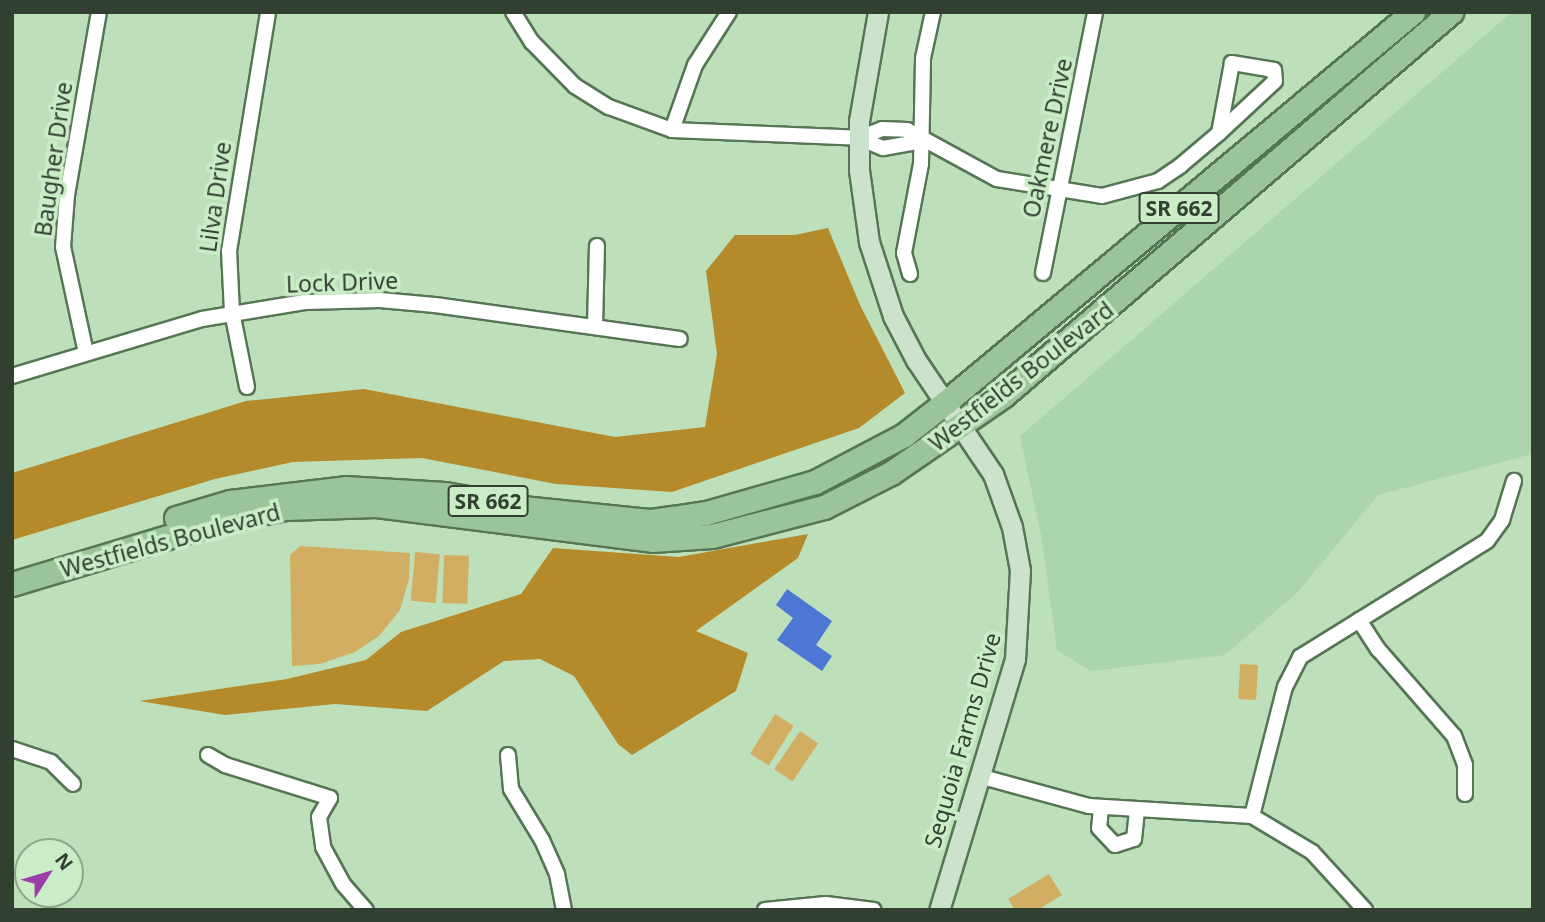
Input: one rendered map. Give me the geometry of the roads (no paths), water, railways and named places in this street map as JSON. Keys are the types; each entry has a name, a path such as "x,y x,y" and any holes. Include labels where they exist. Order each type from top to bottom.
{"main road":[{"name":"Westfields Boulevard","path":"12,567 230,502 313,489 445,494 651,521 706,513 762,499 847,468 904,435 946,402 1413,12"},
{"name":"Westfields Boulevard","path":"12,584 236,517 317,505 422,510 599,537 652,540 712,536 824,507 891,473 964,426 1118,299 1451,12"}],"street":[{"name":"Baugher Drive","path":"86,353 63,247 66,195 99,12"},
{"name":"Lilva Drive","path":"247,387 232,312 231,226 268,12"},
{"path":"513,12 532,42 575,86 609,107 672,131 859,138 882,130 907,130 922,142 997,179 1102,196 1136,189 1180,166 1219,133 1275,81 1274,70 1231,63 1219,133"},
{"path":"672,131 695,65 729,12"},
{"name":"Sequoia Farms Drive","path":"878,12 859,138 862,204 880,282 916,360 964,426 1006,505 1020,570 1015,659 939,910"},
{"path":"910,274 904,253 922,142 923,58 933,12"},
{"name":"Oakmere Drive","path":"1043,273 1057,190 1077,119 1095,12"},
{"path":"595,327 597,246"},
{"name":"Lock Drive","path":"12,376 232,312 305,302 380,300 680,339"},
{"path":"1252,816 1293,668 1300,657 1487,541 1502,520 1514,481"},
{"path":"1359,620 1378,649 1454,736 1465,765 1465,794"},
{"path":"12,749 51,762 73,784"},
{"path":"208,755 225,765 330,798 319,817 323,846 343,884 366,910"},
{"path":"508,755 511,789 542,840 557,874 564,910"},
{"path":"979,776 1101,807 1252,816 1312,852 1365,910"},
{"path":"1101,807 1099,828 1115,845 1134,839 1139,831 1138,810"},
{"path":"765,910 826,904 874,910"}],"water":[{"path":"787,589 832,621 816,645 832,656 822,671 777,640 793,618 776,605"}]}
